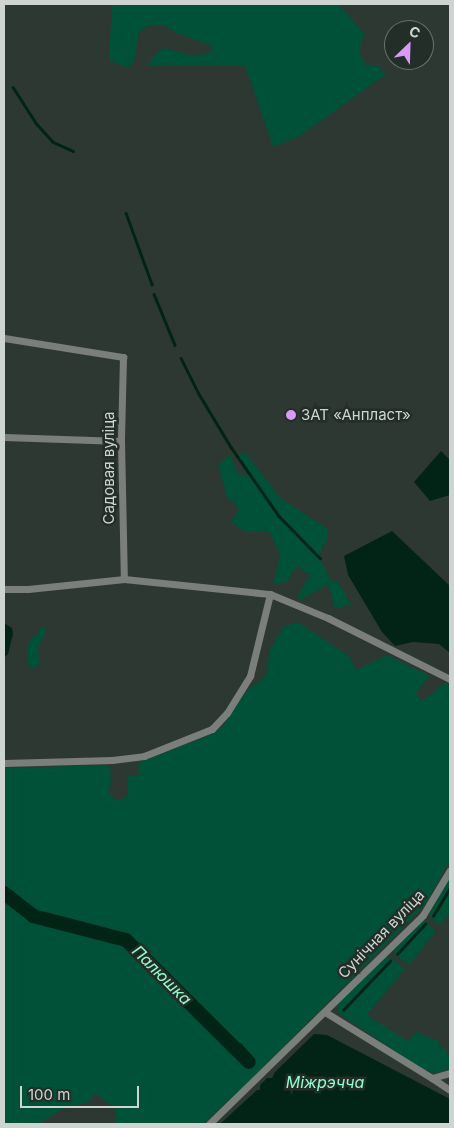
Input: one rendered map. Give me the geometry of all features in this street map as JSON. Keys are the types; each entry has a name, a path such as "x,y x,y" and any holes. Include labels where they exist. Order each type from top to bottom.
{"street":[{"name":"Садовая вуліца","path":"4,338 123,356 121,440 124,579"},
{"path":"4,437 121,440"},
{"path":"4,589 28,589 124,579 270,594 328,618 450,679"},
{"path":"4,763 112,760 144,756 212,730 227,713 250,676 270,594"},
{"name":"Сунічная вуліца","path":"209,1124 423,915 450,870"},
{"path":"325,1012 450,1090"},
{"path":"432,1078 450,1073"}],"green space":[{"path":"112,4 338,4 364,33 359,52 366,65 377,65 386,74 300,136 273,147 245,66 147,66 163,48 195,56 213,51 210,45 177,33 165,26 148,26 139,32 134,61 128,68 109,60"},
{"path":"245,452 280,498 328,529 328,538 318,556 331,580 339,583 351,605 335,608 328,584 301,600 297,597 310,575 296,566 288,581 273,585 280,554 269,532 245,532 231,522 239,508 227,497 218,465 230,454 238,474 247,475 249,472 236,455"},
{"path":"298,622 349,656 356,670 387,655 430,676 415,693 423,701 444,683 450,685 450,860 425,905 255,1076 203,1124 116,1124 115,1109 95,1093 89,1102 62,1109 39,1124 4,1124 4,768 110,765 111,784 108,791 116,801 128,796 127,776 139,775 138,763 215,733 223,726 243,694 266,675 270,649 284,626","holes":["231,1035 251,1055 256,1063 251,1069 241,1063 223,1043"]},
{"path":"41,627 45,627 46,632 38,647 39,664 34,668 27,664 28,645 31,638 37,635"},
{"path":"450,877 450,913 440,925 429,916 429,913"},
{"path":"422,921 425,921 436,931 409,965 393,953 393,950"},
{"path":"386,956 401,965 404,970 367,1015 408,1041 416,1032 439,1041 439,1047 446,1049 447,1054 450,1056 450,1069 435,1073 422,1069 337,1012 338,1004"}],"water":[{"path":"441,451 450,460 450,495 430,501 414,482"},
{"path":"392,531 450,586 450,653 439,644 413,642 395,646 382,632 348,575 344,556"},
{"path":"4,623 12,628 13,634 8,654 4,658"},
{"name":"Міжрэчча","path":"314,1034 327,1035 450,1099 450,1124 220,1124 257,1090 260,1090 260,1085 267,1078 272,1078 275,1072"},
{"path":"233,1043 241,1043 251,1055 252,1059 247,1064 241,1063 231,1051"}],"waterway":[{"path":"13,87 36,123 53,142 73,151"},
{"path":"126,213 152,284"},
{"path":"154,294 175,345"},
{"path":"181,358 199,394 231,447 279,516 320,558"},
{"path":"433,916 450,888"},
{"name":"Палюшка","path":"4,893 33,916 126,940 249,1062"},
{"path":"397,954 425,924"},
{"path":"343,1010 390,961"}],"place":[{"name":"ЗАТ «Анпласт»","path":"291,415"}]}
